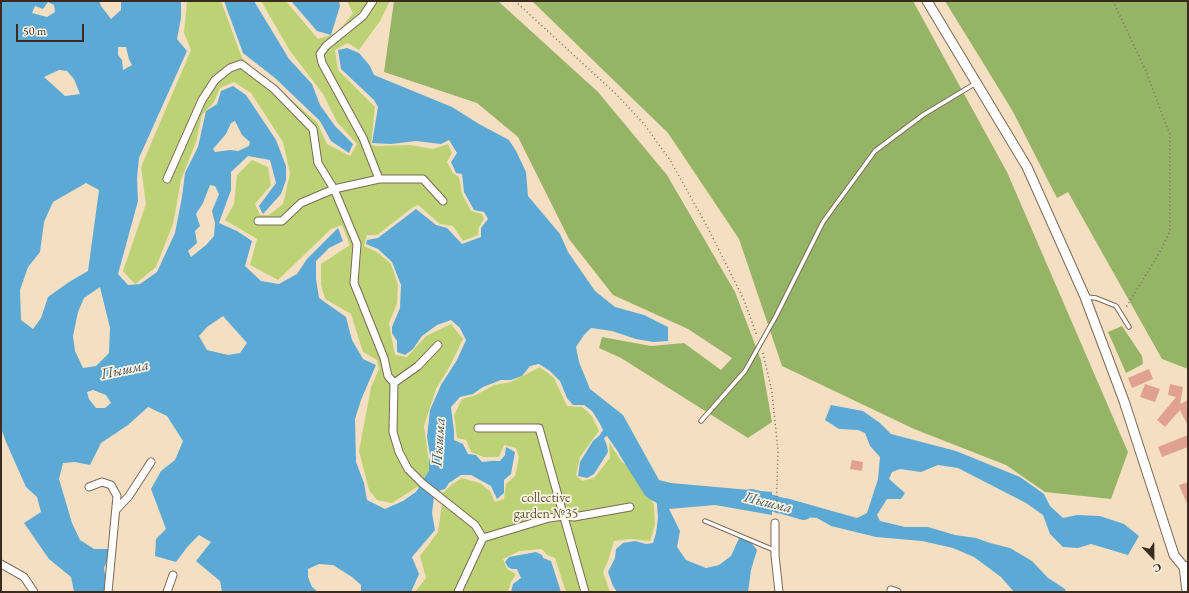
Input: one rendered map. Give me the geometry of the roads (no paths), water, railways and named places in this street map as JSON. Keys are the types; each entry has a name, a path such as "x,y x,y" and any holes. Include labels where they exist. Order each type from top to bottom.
{"street":[{"path":"373,1 363,16 326,46 320,54 322,63 363,138 379,179"},
{"path":"927,1 1027,166 1085,297 1124,401 1174,555 1185,567 1186,592"},
{"path":"167,179 202,100 214,80 230,68 241,64 274,89 313,129 318,163 334,189 358,244 354,283 384,358 388,376 394,383 393,432 399,452 408,470 422,483 475,524 484,538"},
{"path":"258,221 282,221 301,203 334,189 379,179 423,179 443,201"},
{"path":"394,383 418,366 438,345"},
{"path":"478,428 539,428 585,592"},
{"path":"116,510 129,496 151,462"},
{"path":"89,487 102,482 110,485 117,496 108,592"},
{"path":"458,592 484,538 549,518 564,516 574,517 630,507"},
{"path":"775,523 775,551 779,592"},
{"path":"1,564 24,577 34,592"},
{"path":"167,592 173,575"}],"lane":[{"path":"701,421 745,371 823,222 875,151 923,115 976,83"},
{"path":"1085,297 1096,298 1116,306 1129,327"},
{"path":"705,520 775,551"}],"water":[{"path":"1,1 99,1 111,19 121,10 121,1 181,1 181,18 177,39 187,51 139,158 137,178 138,201 118,274 128,285 140,284 157,272 175,233 185,173 198,147 206,111 217,104 221,91 233,86 246,95 276,140 286,166 286,180 281,194 263,214 259,206 276,183 270,160 248,156 231,172 231,190 219,223 237,231 252,241 245,266 261,281 279,284 297,274 307,259 338,228 343,241 329,248 316,261 316,279 319,298 346,317 352,340 363,359 376,365 361,400 355,419 356,462 364,483 367,500 385,509 403,501 420,489 434,496 432,513 435,530 412,557 419,574 411,592 361,592 361,585 352,577 333,565 319,564 308,569 308,577 312,587 318,592 222,592 220,581 196,561 211,542 199,535 188,546 176,562 155,556 156,539 166,529 151,489 161,471 175,460 183,441 167,416 148,407 128,425 101,443 90,465 75,462 63,463 59,479 72,523 80,540 94,549 112,549 104,568 107,588 102,592 74,592 71,577 49,559 24,523 41,512 37,497 26,487 1,428","holes":["48,2 54,5 55,12 47,17 32,13 35,6 43,9","118,47 126,47 132,65 123,70 122,60 118,55","59,70 67,71 74,79 80,94 65,96 44,77","235,121 242,135 250,142 249,146 238,151 230,150 215,152 213,149 226,134 231,123","86,183 99,190 88,271 48,297 41,318 33,329 21,320 20,290 28,267 40,252 44,222 53,202","210,185 215,186 219,194 212,211 215,223 214,236 206,245 191,257 188,251 197,243 195,231 200,226 196,214 203,203","100,287 110,328 109,353 96,366 83,368 75,351 73,336 78,312 84,298","223,316 247,343 240,353 228,355 207,350 199,336 207,327","93,390 106,395 111,403 105,408 96,408 89,399 87,392"]},
{"path":"224,1 254,1 289,59 312,84 320,105 335,126 353,144 349,153 331,141 320,121 275,78 243,53"},
{"path":"291,1 339,1 340,6 331,35 317,31"},
{"path":"347,48 359,53 370,66 374,75 452,107 509,140 526,172 528,196 560,234 568,252 595,291 615,307 644,315 668,327 668,341 654,342 636,339 612,331 591,328 576,347 579,362 590,389 623,415 659,480 671,483 772,492 772,515 715,505 669,509 680,531 677,547 686,560 706,568 719,565 731,556 740,536 750,541 757,550 751,570 748,592 617,592 608,572 615,558 616,549 623,543 635,541 646,544 653,543 658,518 657,504 651,496 639,469 623,459 607,436 604,438 608,452 594,474 587,478 578,476 580,462 593,441 603,430 592,411 584,405 573,405 567,398 560,381 550,371 539,364 530,366 522,376 511,380 501,380 483,387 473,394 460,397 451,407 454,440 463,444 468,454 476,455 482,462 500,461 505,455 506,447 515,452 511,474 504,480 504,493 497,499 491,486 471,475 461,475 449,483 445,489 438,491 432,486 431,460 427,437 430,410 441,385 457,360 466,340 460,328 451,320 437,325 422,336 413,349 405,355 397,352 397,341 392,333 392,327 400,308 401,285 392,262 378,249 366,244 367,240 378,238 416,209 436,225 447,228 462,244 481,237 481,228 488,219 484,212 474,210 464,192 462,174 456,173 451,162 457,153 449,140 441,144 416,141 391,144 372,143 378,107 374,100 341,69 338,50"},
{"path":"831,405 863,411 880,423 891,434 956,451 1020,477 1044,494 1050,506 1063,518 1077,515 1100,516 1124,524 1139,536 1128,555 1091,544 1078,548 1063,547 1050,534 1043,515 1026,503 958,468 938,465 921,472 900,469 892,472 889,479 905,493 901,499 887,499 877,515 880,521 905,527 928,527 955,535 976,538 1010,548 1032,561 1048,578 1065,589 1066,592 1014,592 1001,577 974,557 953,548 922,541 876,537 831,526 817,518 801,517 781,512 786,498 857,518 867,513 878,479 880,457 870,446 865,433 858,430 839,429 825,420"},
{"path":"536,552 542,555 543,558 551,561 561,592 511,592 513,584 521,578 517,569 508,567 505,562 509,557"}],"waterway":[{"name":"Пышма","path":"626,450 651,490 657,494"},
{"name":"Пышма","path":"412,509 420,501 437,473 437,462"},
{"name":"Пышма","path":"751,497 804,512"}],"park label":[{"name":"collective garden №35","path":"546,506"}]}
